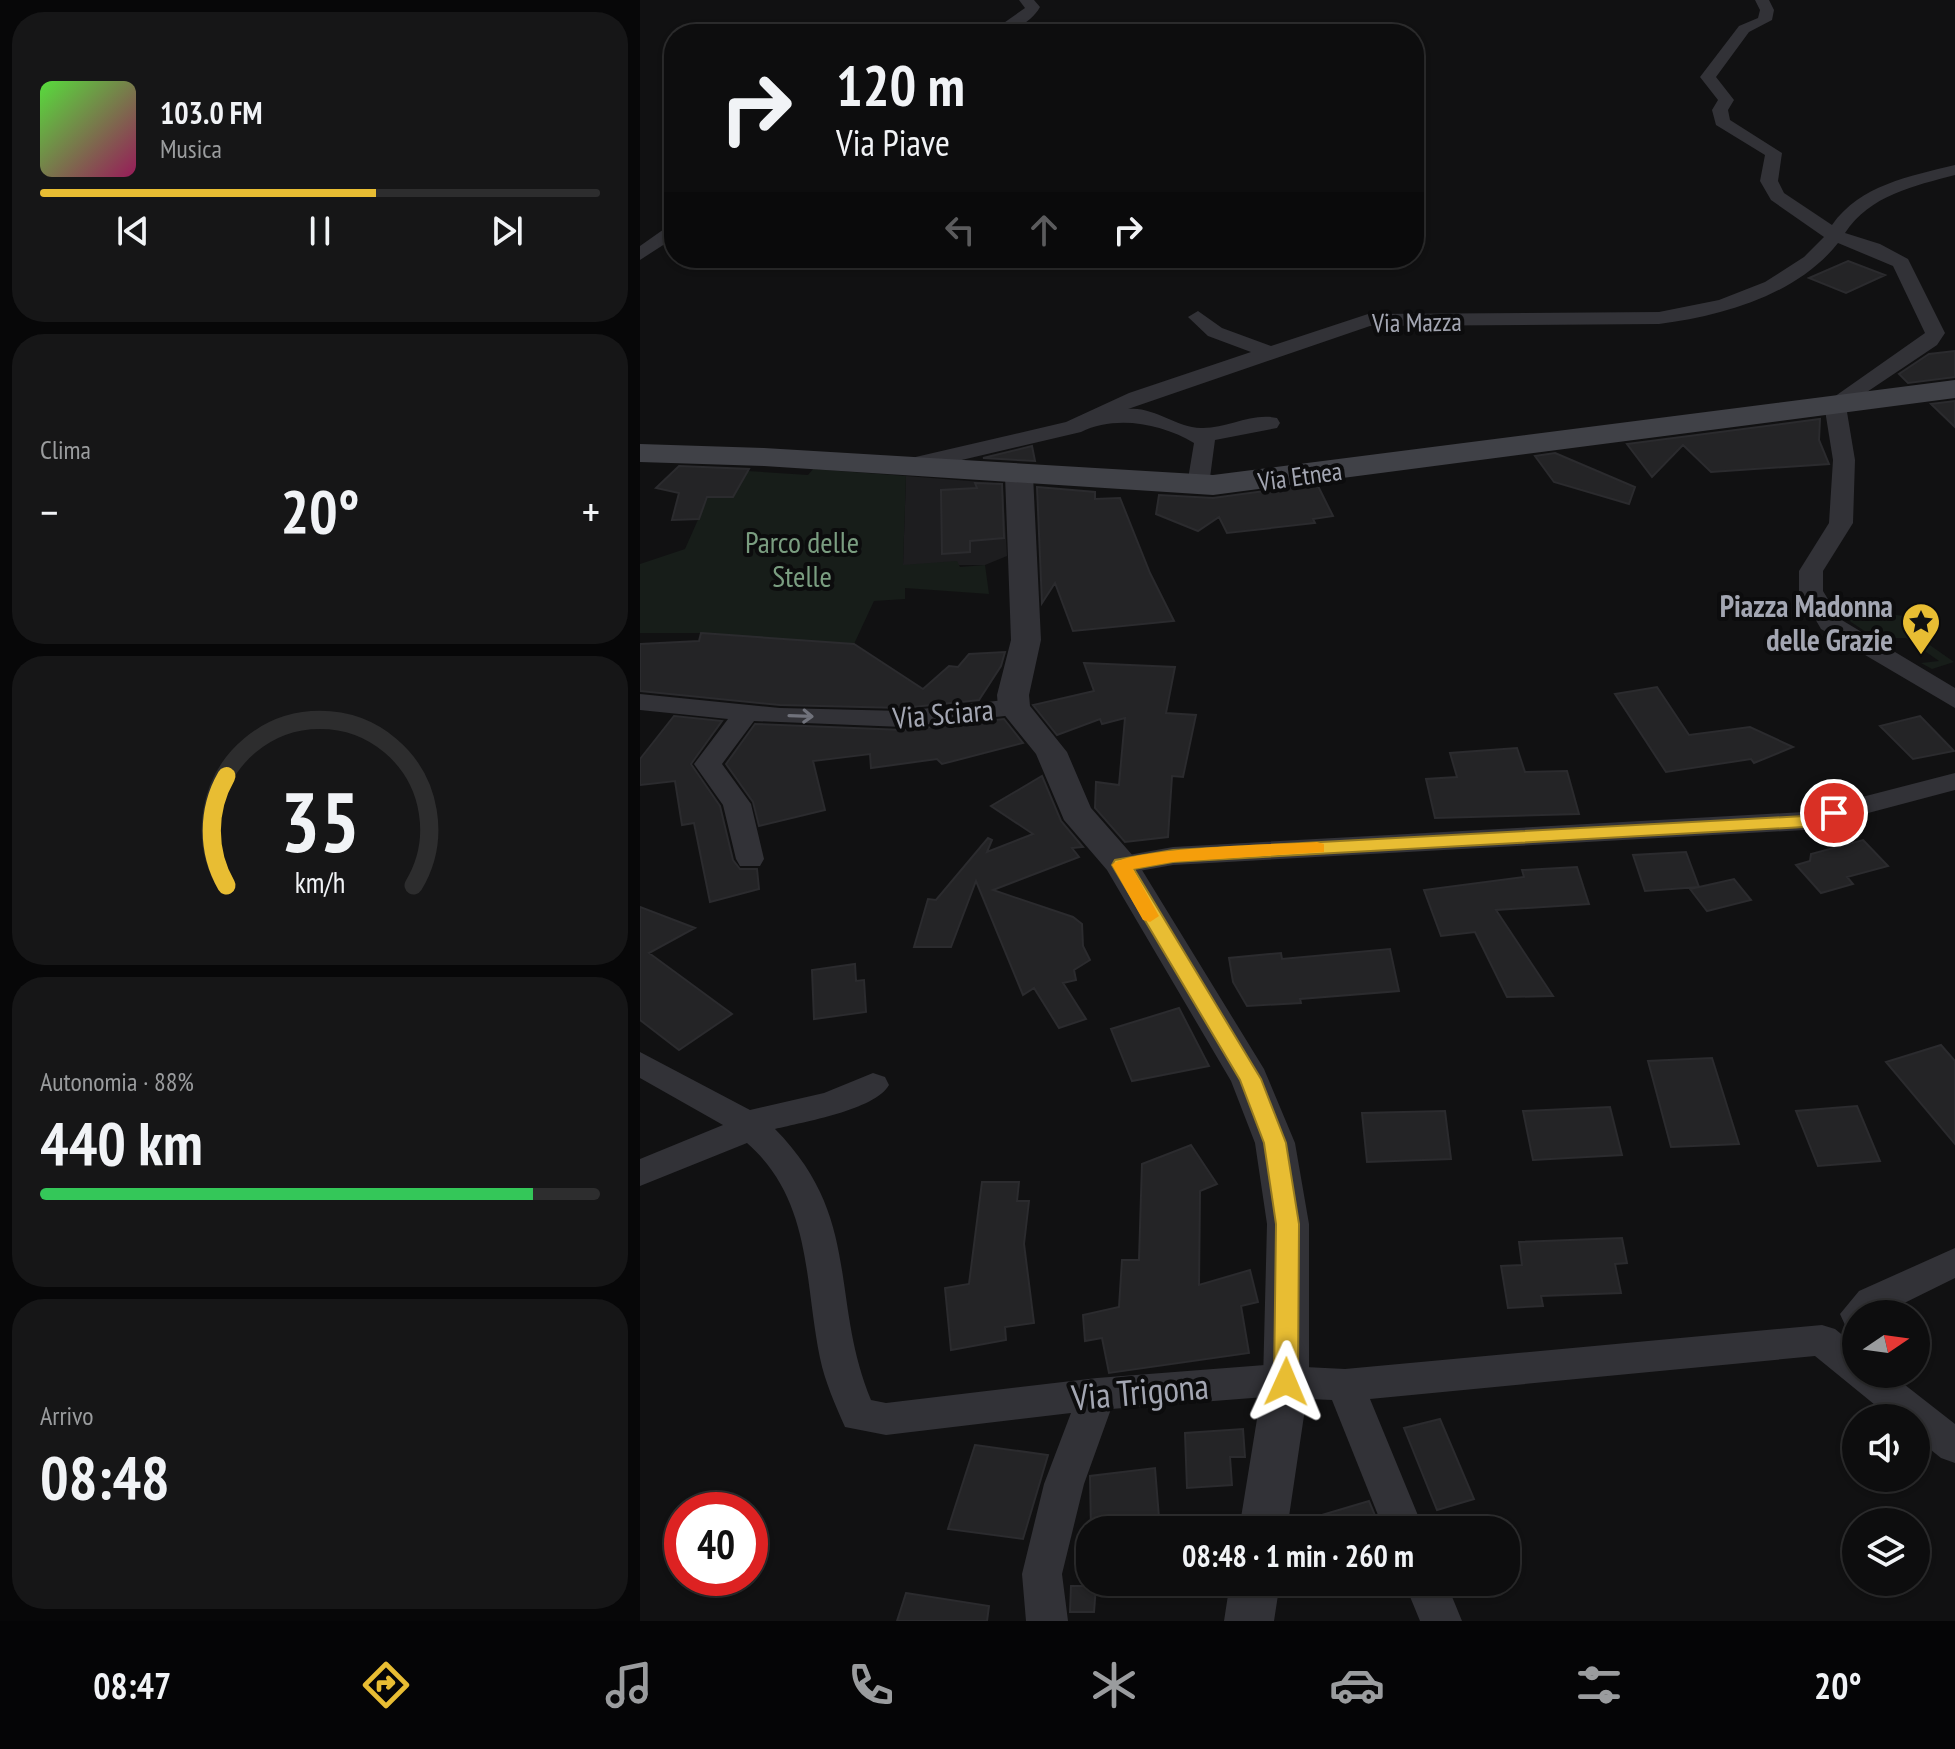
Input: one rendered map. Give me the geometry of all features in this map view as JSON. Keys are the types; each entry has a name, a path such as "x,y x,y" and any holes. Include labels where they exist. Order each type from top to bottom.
{"main road":[{"name":"Via Etnea","path":"640,453 1198,485 1242,484 1955,389"}],"street":[{"path":"1011,24 1031,11 1033,7 1026,0"},
{"path":"1762,0 1767,10 1765,20 1744,29 1708,77 1726,100 1720,110 1722,122 1774,153 1769,181 1777,196 1834,235 1873,248 1901,263 1935,333 1930,341 1835,404 1844,460 1841,523 1811,571 1811,591 1830,624 1925,678 1955,700"},
{"name":"Via Mazza","path":"902,467 1073,427 1136,397 1331,330 1380,318 1461,322 1539,316 1659,318 1697,314 1731,305 1797,269 1826,247 1854,209 1877,195 1955,170"},
{"path":"640,254 664,238"},
{"path":"1198,317 1215,332 1270,352"},
{"path":"1096,416 1110,419 1139,414 1149,422 1197,434 1226,432 1244,424 1269,423"},
{"path":"1197,434 1205,441 1198,485"},
{"name":"Via Sciara","path":"640,702 747,712 903,719 1014,707 1013,695 1026,640 1019,475"},
{"path":"1014,707 1051,752 1076,812 1122,865 1250,1079 1275,1143 1288,1224 1286,1382 1265,1516"},
{"path":"747,712 708,764 737,804 750,859"},
{"path":"1122,865 1173,856 1804,821 1955,781"},
{"name":"Via Trigona","path":"640,1064 751,1125 776,1147 814,1211 843,1386 859,1415 886,1419 1097,1394 1286,1382 1345,1385 1822,1340"},
{"path":"640,1173 751,1125 831,1103 873,1085"},
{"path":"1874,1300 1955,1262"},
{"path":"1842,1326 1822,1340 1842,1356"},
{"path":"1345,1385 1398,1516"},
{"path":"1881,1388 1955,1446"},
{"path":"1047,1621 1042,1574 1064,1484 1097,1394"},
{"path":"1249,1621 1253,1596"},
{"path":"1431,1596 1441,1621"}],"shaded area":[{"path":"906,476 995,483 1003,489 1007,556 985,565 903,565"}],"green space":[{"name":"Parco delle Stelle","path":"813,469 906,476 903,565 957,561 960,567 985,565 989,594 905,588 905,599 874,601 854,644 701,633 640,633 640,564 685,549 708,497 733,497 748,471 808,475"},
{"path":"1837,606 1910,617 1917,636 1954,662 1932,669 1921,663 1939,661 1906,638 1875,638 1851,622"}],"building":[{"path":"1848,261 1885,275 1846,293 1809,278"},
{"path":"1955,351 1955,377 1908,383 1899,374 1929,354"},
{"path":"1955,401 1955,427 1931,404"},
{"path":"1820,419 1819,440 1829,464 1711,472 1683,445 1652,477 1627,444"},
{"path":"1032,446 1035,461 983,458"},
{"path":"1555,453 1635,487 1629,504 1554,482 1535,456"},
{"path":"679,466 749,469 733,497 707,497 699,519 672,520 679,493 656,488"},
{"path":"975,483 1002,484 1004,538 970,541 970,552 942,554 941,490 977,488"},
{"path":"1317,484 1333,516 1313,519 1315,523 1227,533 1219,517 1198,531 1156,514 1159,495 1213,498"},
{"path":"1037,487 1095,492 1095,499 1120,498 1150,573 1174,621 1073,631 1055,583 1042,603"},
{"path":"701,633 854,644 923,689 949,666 958,667 969,654 1005,652 1001,666 979,700 903,708 780,705 640,691 640,644 699,641"},
{"path":"1084,663 1175,667 1166,713 1196,715 1183,777 1172,776 1168,837 1125,842 1095,808 1096,782 1119,785 1125,718 1102,724 1100,719 1057,735 1033,705 1094,691"},
{"path":"1657,687 1689,735 1750,727 1793,747 1754,763 1751,759 1666,772 1615,694"},
{"path":"674,716 722,721 691,764 720,806 733,860 740,869 757,869 759,889 710,902 694,823 682,825 675,781 640,785 640,759"},
{"path":"1920,716 1954,751 1913,759 1880,726"},
{"path":"1004,719 1023,743 942,764 937,759 871,768 870,754 813,761 825,810 759,826 753,802 726,764 755,724 903,730"},
{"path":"1517,748 1525,772 1567,771 1579,814 1435,818 1426,779 1457,777 1450,753"},
{"path":"1042,776 1061,821 1083,847 1072,848 1079,857 993,890 1073,917 1082,924 1083,946 1090,960 1074,970 1076,980 1063,983 1086,1019 1059,1028 1034,988 1023,995 976,881 951,947 914,947 928,899 936,900 988,838 992,840 987,852 1033,834 991,806"},
{"path":"1863,840 1888,866 1847,877 1853,884 1821,893 1796,865 1810,861 1811,854"},
{"path":"1686,852 1699,887 1645,891 1633,855"},
{"path":"1577,867 1589,904 1496,910 1553,996 1507,997 1475,932 1441,936 1424,890 1524,877 1522,870"},
{"path":"1734,879 1751,900 1707,911 1690,889"},
{"path":"640,907 695,928 649,953 732,1014 679,1050 640,1020"},
{"path":"1390,949 1399,991 1300,999 1301,1003 1247,1006 1233,982 1229,958 1281,953 1282,959"},
{"path":"855,964 856,981 864,980 866,1012 814,1019 812,970"},
{"path":"1179,1008 1209,1066 1132,1081 1111,1029"},
{"path":"1941,1045 1955,1061 1955,1144 1886,1062"},
{"path":"1712,1058 1739,1144 1671,1147 1648,1061"},
{"path":"1857,1106 1880,1161 1818,1166 1796,1111"},
{"path":"1610,1107 1622,1155 1533,1160 1523,1111"},
{"path":"1445,1111 1451,1159 1367,1162 1362,1113"},
{"path":"1191,1145 1217,1184 1200,1191 1199,1285 1250,1270 1258,1302 1241,1306 1249,1353 1109,1373 1102,1338 1085,1341 1083,1315 1119,1307 1122,1260 1139,1260 1142,1164"},
{"path":"982,1182 1019,1182 1017,1201 1029,1201 1024,1244 1034,1323 1005,1327 1006,1340 951,1350 945,1288 969,1284"},
{"path":"1622,1238 1627,1263 1615,1264 1621,1293 1541,1296 1543,1306 1508,1308 1501,1266 1522,1265 1519,1242"},
{"path":"1440,1419 1474,1499 1437,1510 1404,1428"},
{"path":"1243,1429 1245,1457 1230,1457 1232,1485 1187,1488 1185,1433"},
{"path":"975,1445 1048,1455 1023,1539 948,1529"},
{"path":"1155,1468 1159,1516 1091,1516 1090,1476"},
{"path":"1369,1501 1375,1516 1319,1516"},
{"path":"1071,1586 1076,1586 1076,1596 1095,1596 1094,1612 1070,1612"},
{"path":"906,1593 989,1606 987,1621 897,1621"}],"slow traffic":[{"path":"1150,916 1122,865 1173,856 1317,848"}],"place":[{"name":"Piazza Madonna delle Grazie","path":"1921,656"}],"route":[{"path":"1286,1382 1288,1224 1275,1143 1250,1079 1153,922 1122,865 1173,856 1804,821 1834,813"}]}
